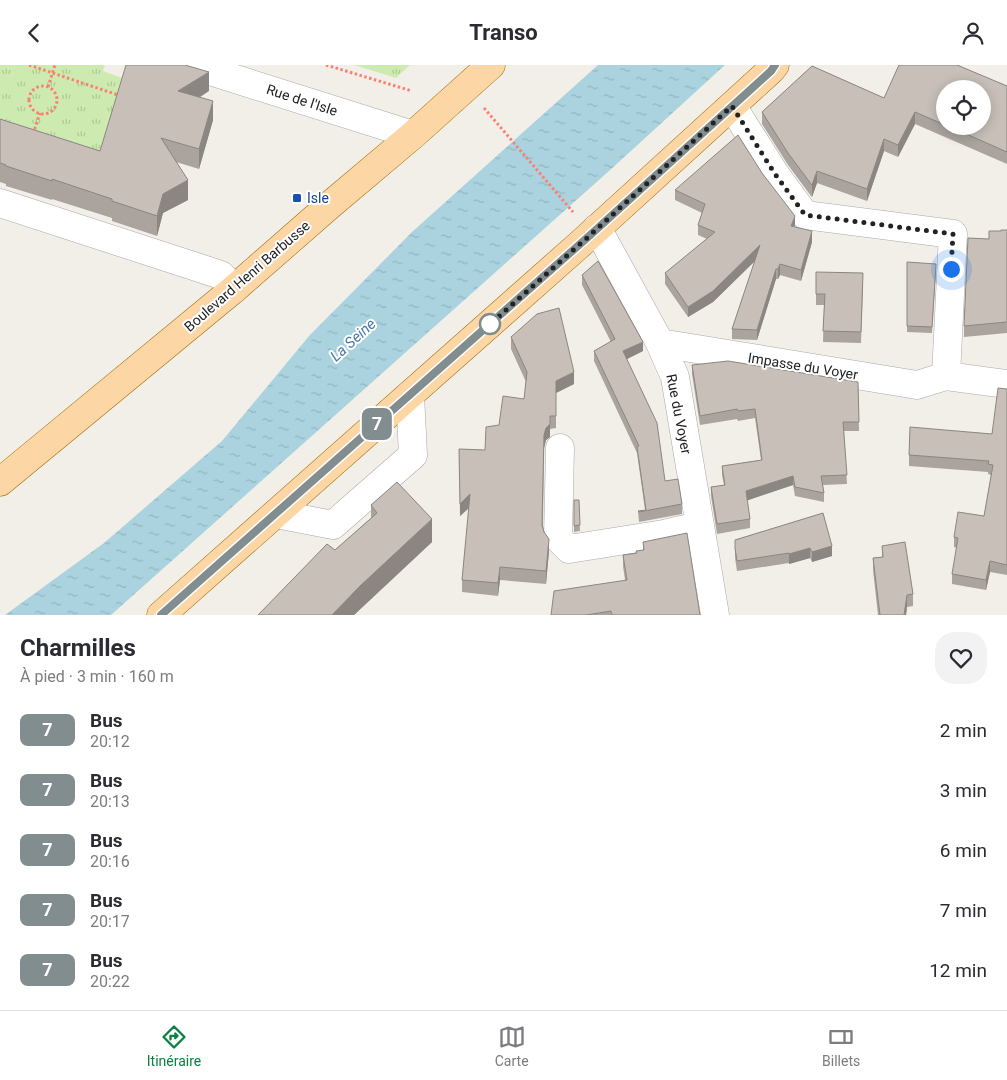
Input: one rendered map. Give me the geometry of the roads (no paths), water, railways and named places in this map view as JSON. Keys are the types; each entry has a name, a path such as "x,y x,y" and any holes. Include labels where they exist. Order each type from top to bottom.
{"main road":[{"name":"Boulevard Henri Barbusse","path":"0,482 234,289 322,211 413,135 491,65"},
{"path":"161,615 597,229 771,71 775,65"}],"street":[{"name":"Rue de l'Isle","path":"191,65 413,135"},
{"path":"732,106 775,174 805,215 953,234 946,376 1007,384"},
{"path":"0,203 221,275 234,289"},
{"name":"Rue du Voyer","path":"597,229 660,343 675,377 715,615"},
{"name":"Impasse du Voyer","path":"660,343 917,385 946,376"},
{"path":"276,513 333,525 413,455 410,395"},
{"path":"560,448 558,538 569,549 664,534 699,526"}],"water":[{"name":"La Seine","path":"598,65 725,65 609,171 111,615 5,615 104,543 222,441 309,336 412,232"}],"place":[{"name":"Isle","path":"297,198"}]}
